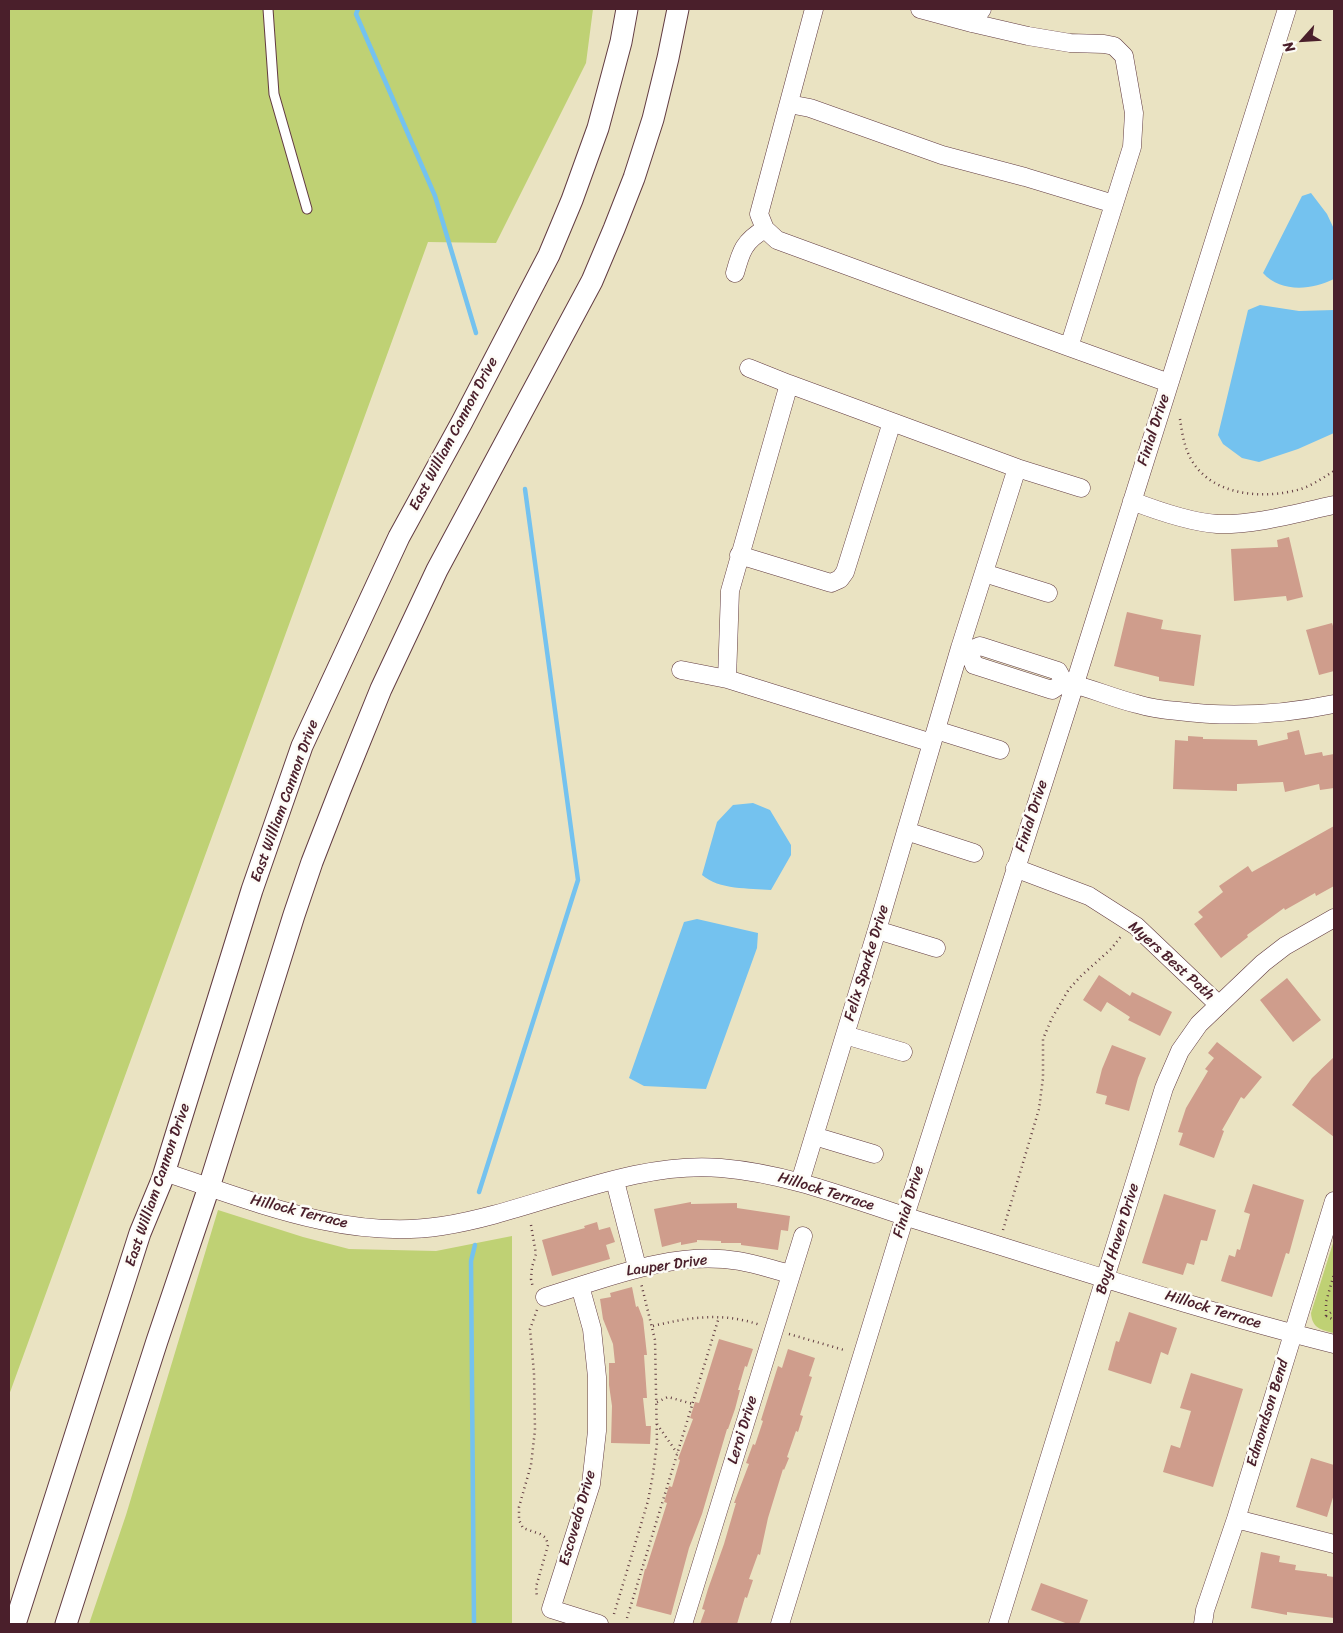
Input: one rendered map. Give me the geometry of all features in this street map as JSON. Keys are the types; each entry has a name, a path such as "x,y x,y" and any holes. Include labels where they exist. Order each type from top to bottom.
{"street":[{"name":"East William Cannon Drive","path":"15,1624 137,1242 164,1172 252,890 302,746 399,537 462,422 553,246 598,128 628,9"},
{"path":"66,1624 157,1341 209,1187 294,915 340,790 381,689 437,570 596,272 634,178 653,120 678,9"},
{"path":"814,9 760,214 764,229 778,240 1169,383"},
{"path":"920,9 969,16 1070,43 1114,46 1124,56 1134,113 1132,146 1068,347"},
{"path":"969,16 982,9"},
{"name":"Finial Drive","path":"780,1624 905,1216 1015,868 1069,683 1132,501 1287,9"},
{"path":"789,104 810,108 942,156 1025,177 1114,204"},
{"path":"735,273 740,252 751,237 764,229"},
{"path":"749,368 1017,468 1081,488"},
{"path":"727,679 730,591 789,384"},
{"path":"740,555 831,583 840,579 846,572 892,422"},
{"name":"Felix Sparke Drive","path":"800,1182 934,736 965,649 984,573 1017,468"},
{"path":"1132,501 1189,519 1215,524 1244,524 1334,504"},
{"path":"984,573 1048,593"},
{"path":"965,649 974,665 1052,690 1069,683 1138,705 1207,715 1239,716 1298,711 1334,704"},
{"path":"682,670 727,679 934,736 1000,750"},
{"path":"906,831 974,853"},
{"name":"Myers Best Path","path":"1015,868 1089,896 1136,926 1219,1005"},
{"name":"Boyd Haven Drive","path":"998,1624 1164,1088 1180,1051 1199,1024 1262,963 1285,946 1334,918"},
{"path":"877,930 936,948"},
{"path":"845,1035 903,1052"},
{"path":"814,1136 874,1154"},
{"name":"Hillock Terrace","path":"164,1172 300,1216 357,1227 404,1229 442,1226 506,1212 615,1181 679,1167 720,1168 775,1176 800,1182 1292,1334 1334,1344"},
{"path":"615,1181 638,1275"},
{"name":"Edmondson Bend","path":"1203,1624 1205,1610 1236,1519 1334,1202"},
{"name":"Leroi Drive","path":"683,1624 803,1236"},
{"name":"Lauper Drive","path":"539,1297 701,1259 738,1261 791,1274"},
{"name":"Escovedo Drive","path":"580,1286 592,1328 597,1377 597,1431 591,1484 551,1609 599,1624"},
{"path":"1236,1519 1334,1544"}],"lane":[{"path":"268,9 274,94 306,209"}],"path":[{"path":"1180,418 1190,458 1198,471 1233,491 1250,494 1281,493 1301,488 1334,471"},
{"path":"1003,1230 1039,1109 1043,1078 1043,1039 1052,1018 1069,989 1111,949 1123,934"},
{"path":"531,1225 536,1254 532,1266 531,1279 539,1297 530,1329 534,1373 534,1430 531,1465 519,1507 519,1520 523,1528 546,1538 548,1546 536,1587 538,1606"},
{"path":"1326,1316 1326,1302 1334,1274"},
{"path":"614,1614 648,1501 654,1474 657,1424 655,1340 653,1326 638,1275"},
{"path":"1326,1316 1334,1310"},
{"path":"1326,1316 1334,1320"},
{"path":"653,1326 688,1318 719,1317 767,1327"},
{"path":"627,1618 719,1317"},
{"path":"785,1332 844,1350"},
{"path":"657,1402 668,1397 693,1404"},
{"path":"657,1424 677,1453"}],"green space":[{"path":"9,9 593,9 586,63 496,243 428,242 9,1395"},
{"path":"218,1210 303,1237 349,1249 436,1251 512,1236 512,1624 89,1624 126,1515"},
{"path":"1334,1240 1334,1333 1318,1328 1313,1322 1311,1313"}],"water":[{"path":"1311,193 1327,214 1334,229 1334,279 1316,286 1288,287 1270,279 1263,273 1302,196"},
{"path":"1260,305 1299,311 1334,310 1334,433 1298,449 1259,462 1242,458 1223,444 1218,435 1248,310"},
{"path":"753,803 770,810 791,845 791,855 771,890 726,886 709,880 702,875 717,822 733,805"},
{"path":"697,919 758,933 757,948 706,1089 644,1086 629,1078 684,922"}],"building":[{"path":"1289,537 1303,597 1287,601 1286,596 1234,601 1231,549 1278,547 1277,540"},
{"path":"1127,612 1163,620 1161,629 1201,635 1194,686 1159,681 1159,677 1114,666"},
{"path":"1332,623 1334,629 1334,671 1319,675 1306,630"},
{"path":"1299,730 1305,755 1322,752 1323,756 1334,754 1334,788 1320,790 1319,784 1285,792 1283,782 1237,784 1237,791 1173,789 1175,740 1188,741 1188,736 1203,737 1203,739 1257,740 1258,746 1288,739 1287,733"},
{"path":"1334,826 1334,886 1316,896 1315,893 1285,910 1284,908 1247,935 1248,937 1221,958 1194,924 1203,917 1198,912 1223,892 1219,886 1248,866 1252,872"},
{"path":"1099,975 1130,996 1132,992 1172,1012 1160,1036 1128,1020 1130,1017 1107,1002 1101,1012 1083,1000"},
{"path":"1287,978 1321,1020 1293,1042 1260,1000"},
{"path":"1217,1042 1262,1077 1244,1099 1241,1097 1222,1130 1224,1131 1214,1158 1179,1145 1183,1133 1178,1132 1186,1108 1208,1071 1205,1069 1214,1058 1208,1053"},
{"path":"1112,1045 1146,1058 1138,1078 1129,1111 1105,1104 1107,1096 1096,1093 1102,1069"},
{"path":"1334,1057 1334,1137 1292,1105 1312,1078"},
{"path":"1253,1184 1304,1200 1289,1254 1286,1253 1272,1297 1221,1281 1229,1255 1235,1257 1237,1249 1240,1250 1250,1214 1244,1212"},
{"path":"1164,1194 1216,1210 1207,1241 1201,1240 1194,1265 1187,1263 1183,1275 1142,1263"},
{"path":"691,1202 691,1204 737,1203 737,1208 790,1216 788,1231 781,1230 778,1250 741,1245 741,1243 697,1240 697,1242 681,1245 681,1242 662,1247 654,1209"},
{"path":"597,1222 599,1230 610,1227 615,1242 606,1245 610,1259 552,1276 542,1240 585,1228 584,1226"},
{"path":"632,1287 636,1307 638,1306 643,1319 647,1355 644,1355 647,1398 643,1398 646,1426 651,1426 650,1444 611,1443 612,1406 609,1385 609,1363 615,1363 613,1344 603,1319 600,1299 611,1297 610,1293"},
{"path":"1129,1312 1177,1328 1168,1355 1161,1352 1151,1384 1108,1370 1116,1341 1119,1342"},
{"path":"719,1339 753,1349 747,1367 745,1366 735,1409 727,1429 702,1514 689,1548 671,1615 636,1606 645,1569 667,1503 664,1502 669,1486 672,1487 680,1460 678,1459 693,1419 690,1418 695,1402 699,1403"},
{"path":"788,1349 815,1358 809,1376 812,1377 800,1415 803,1416 787,1457 789,1458 783,1469 768,1518 760,1555 758,1554 749,1579 753,1580 747,1598 745,1597 737,1624 700,1624 705,1610 702,1609 724,1544 736,1503 734,1503 749,1464 746,1463 753,1444 755,1445 763,1421 761,1420 778,1366 782,1368"},
{"path":"1191,1373 1243,1389 1213,1487 1163,1472 1171,1445 1180,1448 1191,1411 1180,1408"},
{"path":"1311,1458 1334,1465 1334,1494 1327,1517 1296,1507"},
{"path":"1261,1552 1280,1556 1279,1562 1296,1565 1295,1570 1327,1574 1327,1576 1334,1577 1334,1618 1287,1612 1287,1615 1251,1608"},
{"path":"1041,1583 1088,1600 1079,1624 1068,1624 1031,1610"}],"waterway":[{"path":"358,9 356,14 435,196 476,333"},
{"path":"479,1192 578,880 525,489"},
{"path":"474,1624 471,1261 475,1245"}]}
